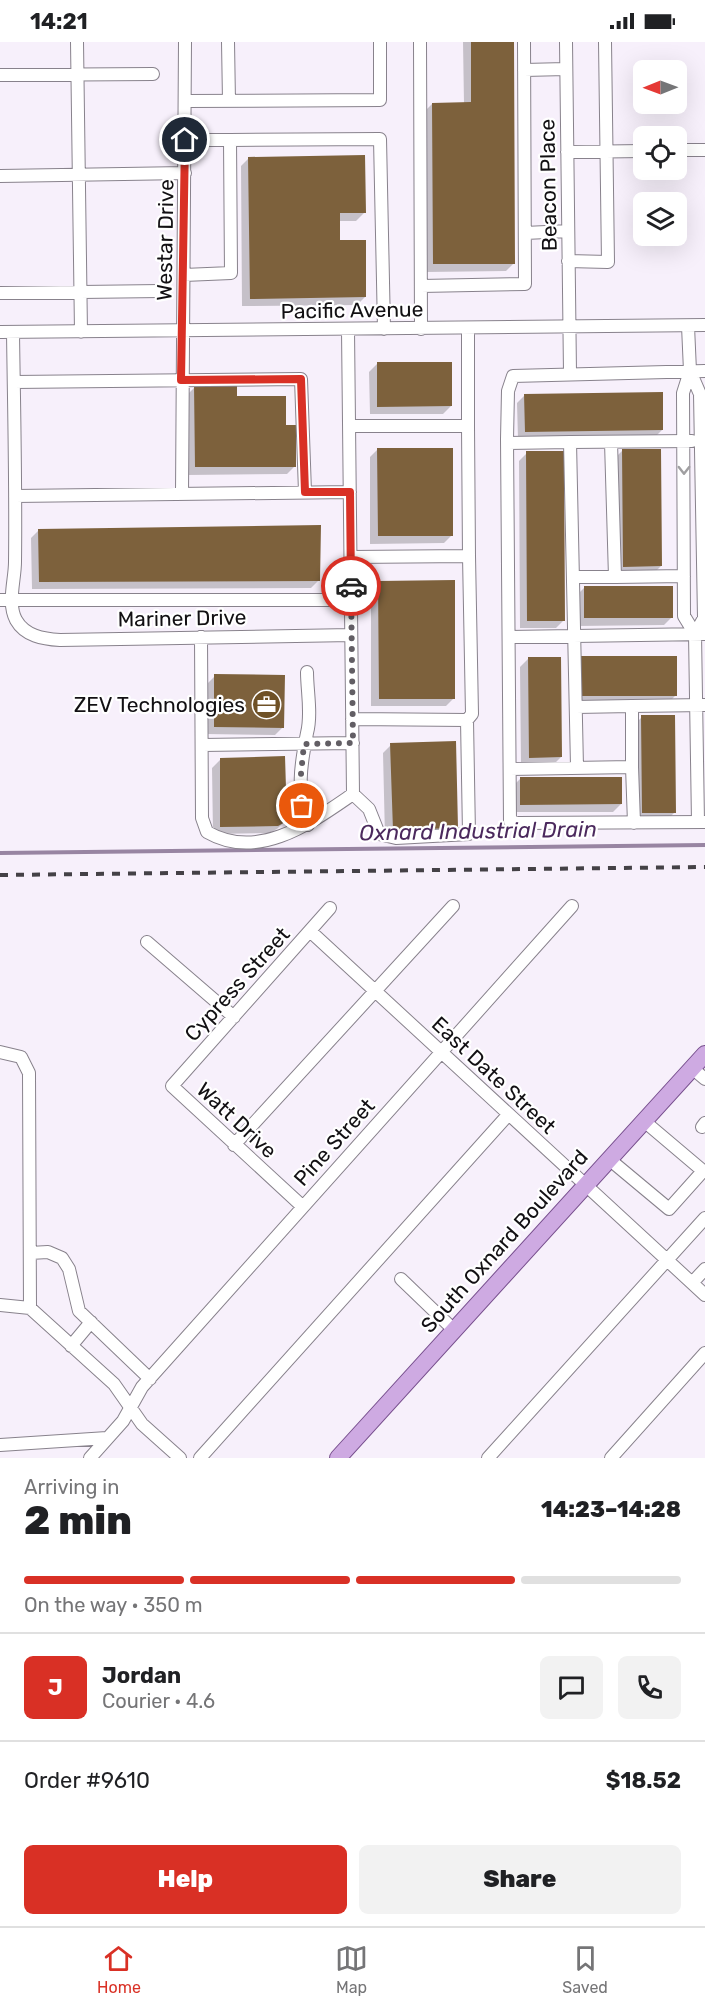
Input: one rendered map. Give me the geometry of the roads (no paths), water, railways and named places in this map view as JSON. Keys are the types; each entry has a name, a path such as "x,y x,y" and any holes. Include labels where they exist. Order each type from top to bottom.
{"main road":[{"name":"South Oxnard Boulevard","path":"338,1458 644,1121 699,1074 705,1054"}],"street":[{"path":"77,42 81,332"},
{"name":"Westar Drive","path":"182,494 185,42"},
{"path":"228,42 229,101"},
{"path":"185,101 380,100 380,42"},
{"path":"420,42 421,329"},
{"path":"421,286 525,284 524,42"},
{"name":"Beacon Place","path":"566,42 570,373"},
{"path":"568,261 608,262 605,42"},
{"path":"524,70 566,69"},
{"path":"0,75 153,74"},
{"path":"185,140 380,139 384,329"},
{"path":"184,275 231,273 230,140"},
{"path":"687,150 705,150"},
{"path":"567,152 633,151"},
{"path":"0,176 185,173"},
{"path":"525,233 568,231"},
{"path":"0,293 161,291"},
{"name":"Pacific Avenue","path":"0,332 705,325"},
{"path":"688,326 690,371 683,393 684,616 700,634"},
{"path":"348,330 353,794 369,809 379,834 396,837 469,834 467,720 472,714 468,328"},
{"path":"14,332 15,564 6,600 351,600"},
{"path":"690,371 700,394 703,440 704,618 700,634 702,822 518,823 510,821 508,391 513,376 570,373 690,371 705,371"},
{"path":"14,382 301,379 305,492"},
{"path":"350,426 468,426"},
{"path":"508,443 703,440"},
{"path":"570,442 577,768"},
{"path":"611,442 615,577"},
{"path":"15,496 350,492"},
{"path":"351,557 469,556"},
{"path":"573,578 684,574 704,576"},
{"name":"Mariner Drive","path":"6,600 19,624 36,637 46,640 351,635"},
{"path":"509,637 700,634"},
{"path":"201,637 202,818 207,832 220,839 269,839 285,836 308,825 353,794"},
{"path":"307,672 308,732 304,744 300,784 308,825"},
{"path":"576,707 700,705"},
{"path":"632,706 634,823"},
{"path":"352,719 467,720"},
{"path":"202,745 353,743"},
{"path":"510,769 632,766"},
{"path":"234,1145 376,993 453,906"},
{"name":"Pine Street","path":"90,1458 123,1421 150,1379 572,906"},
{"name":"Cypress Street","path":"172,1086 330,908"},
{"name":"East Date Street","path":"310,932 705,1295"},
{"path":"147,942 234,1017"},
{"path":"0,1052 21,1057 29,1073 30,1308"},
{"name":"Watt Drive","path":"172,1086 302,1206"},
{"path":"200,1458 508,1115"},
{"path":"609,1159 669,1209 703,1171 644,1121"},
{"path":"488,1458 705,1218"},
{"path":"30,1253 48,1252 62,1258 69,1269 79,1311 150,1379"},
{"path":"692,1283 705,1269"},
{"path":"401,1280 454,1330"},
{"path":"0,1305 30,1308 114,1384 142,1424 180,1458"},
{"path":"71,1346 91,1322"},
{"path":"610,1458 705,1353"},
{"path":"0,1445 107,1438"}],"waterway":[{"name":"Oxnard Industrial Drain","path":"0,853 705,845"}],"railway":[{"path":"0,875 705,867"}],"place":[{"name":"ZEV Technologies","path":"266,704"}]}
